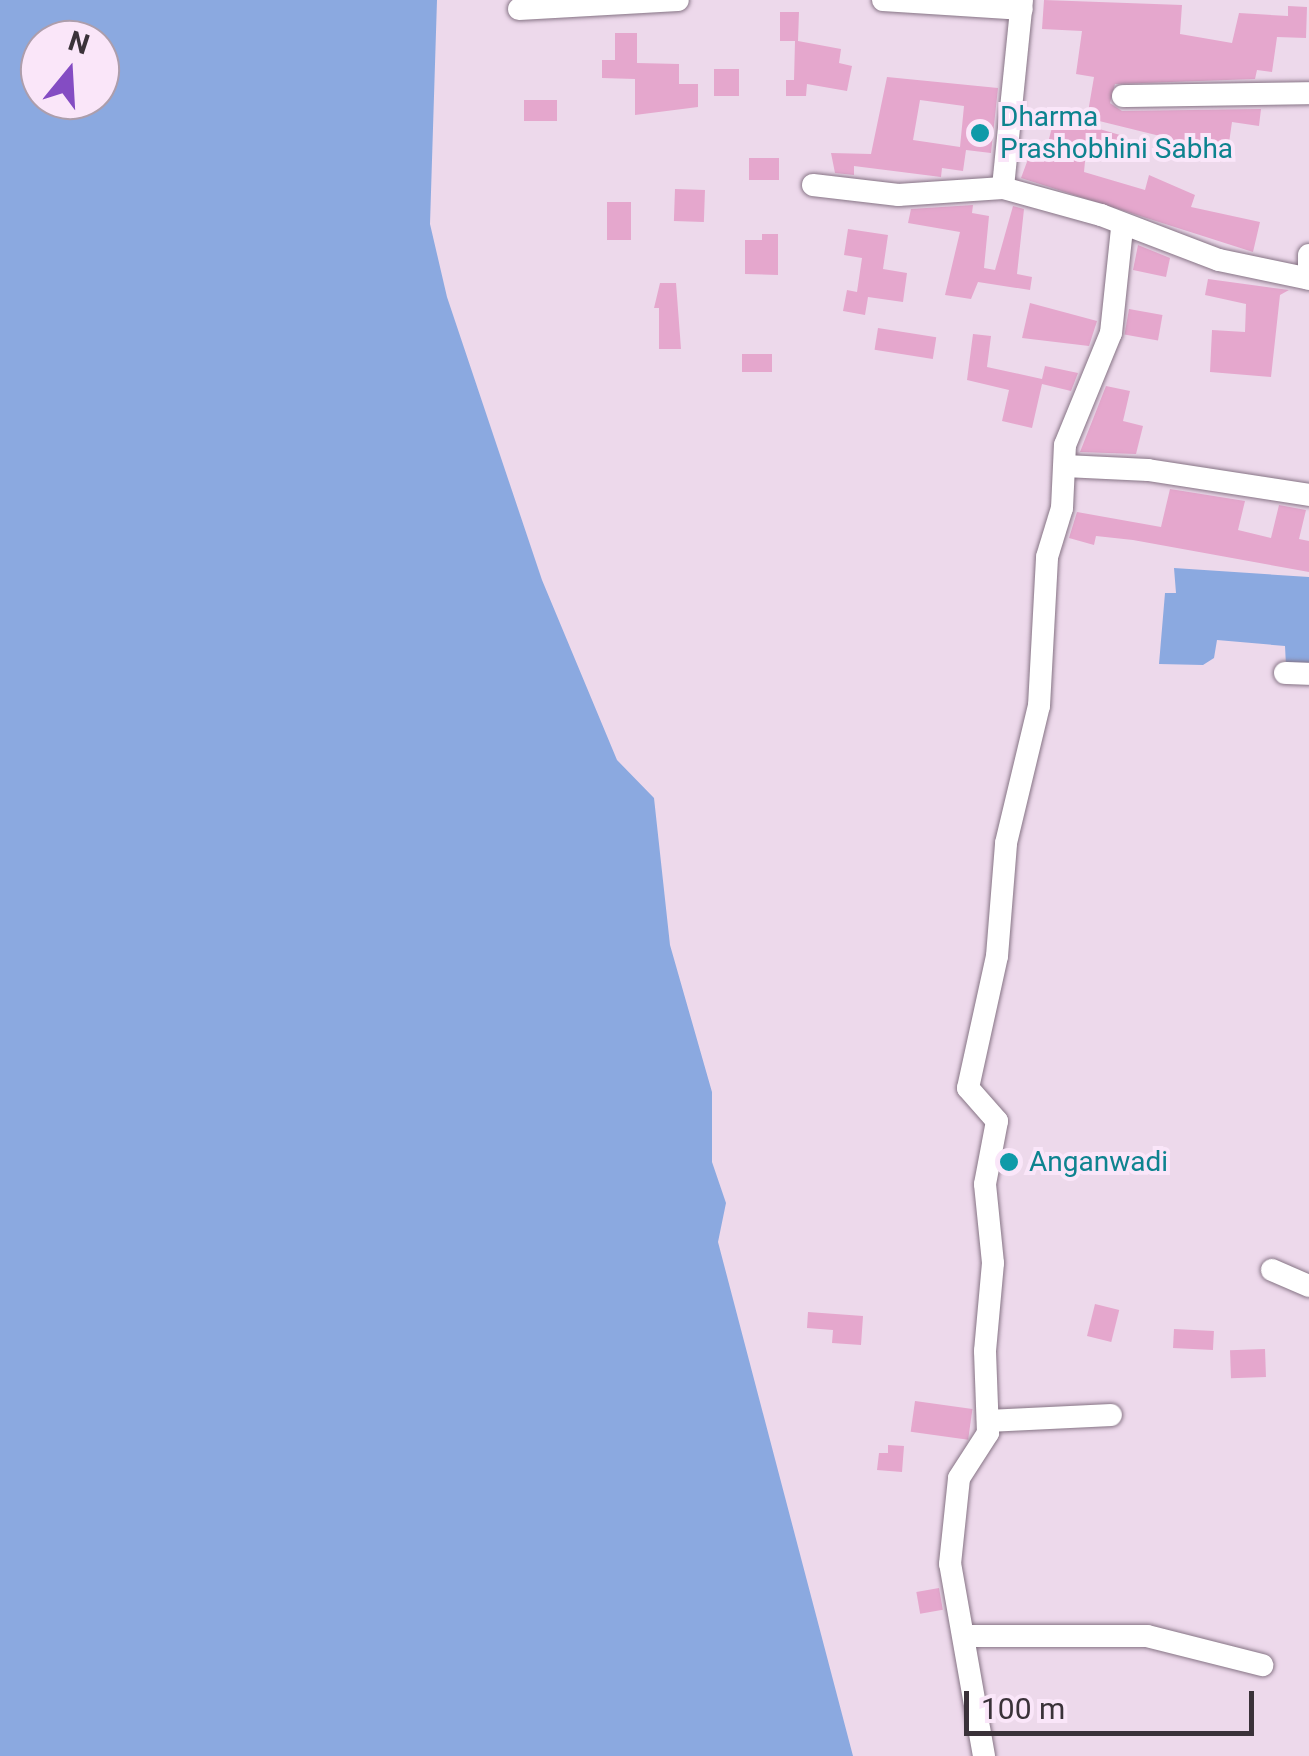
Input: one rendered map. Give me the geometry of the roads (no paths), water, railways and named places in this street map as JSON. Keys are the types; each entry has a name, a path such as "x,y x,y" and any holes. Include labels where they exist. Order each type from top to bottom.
{"street":[{"path":"519,9 678,0"},
{"path":"883,0 1022,5 1003,188"},
{"path":"1123,96 1309,93"},
{"path":"813,185 898,194 1003,188 1101,215 1122,228 1219,260 1307,279 1309,255"},
{"path":"984,1756 967,1636 950,1564 959,1478 988,1433 985,1352 993,1263 985,1184 997,1121 968,1088 997,956 1006,844 1038,706 1048,557 1075,409 1111,333 1122,228"},
{"path":"1066,466 1148,470 1309,495"},
{"path":"1285,673 1309,674"},
{"path":"1272,1270 1309,1286"},
{"path":"988,1420 1112,1415"},
{"path":"967,1636 1147,1636 1262,1665"}],"water":[{"path":"0,0 437,0 430,224 447,297 542,580 617,760 654,798 670,945 712,1092 712,1162 726,1203 718,1242 853,1756 0,1756"},
{"path":"1174,568 1309,577 1309,666 1286,666 1285,646 1217,640 1214,658 1203,665 1159,664 1165,593 1176,593"}],"place":[{"name":"Dharma Prashobhini Sabha","path":"980,133"},
{"name":"Anganwadi","path":"1009,1162"}]}
